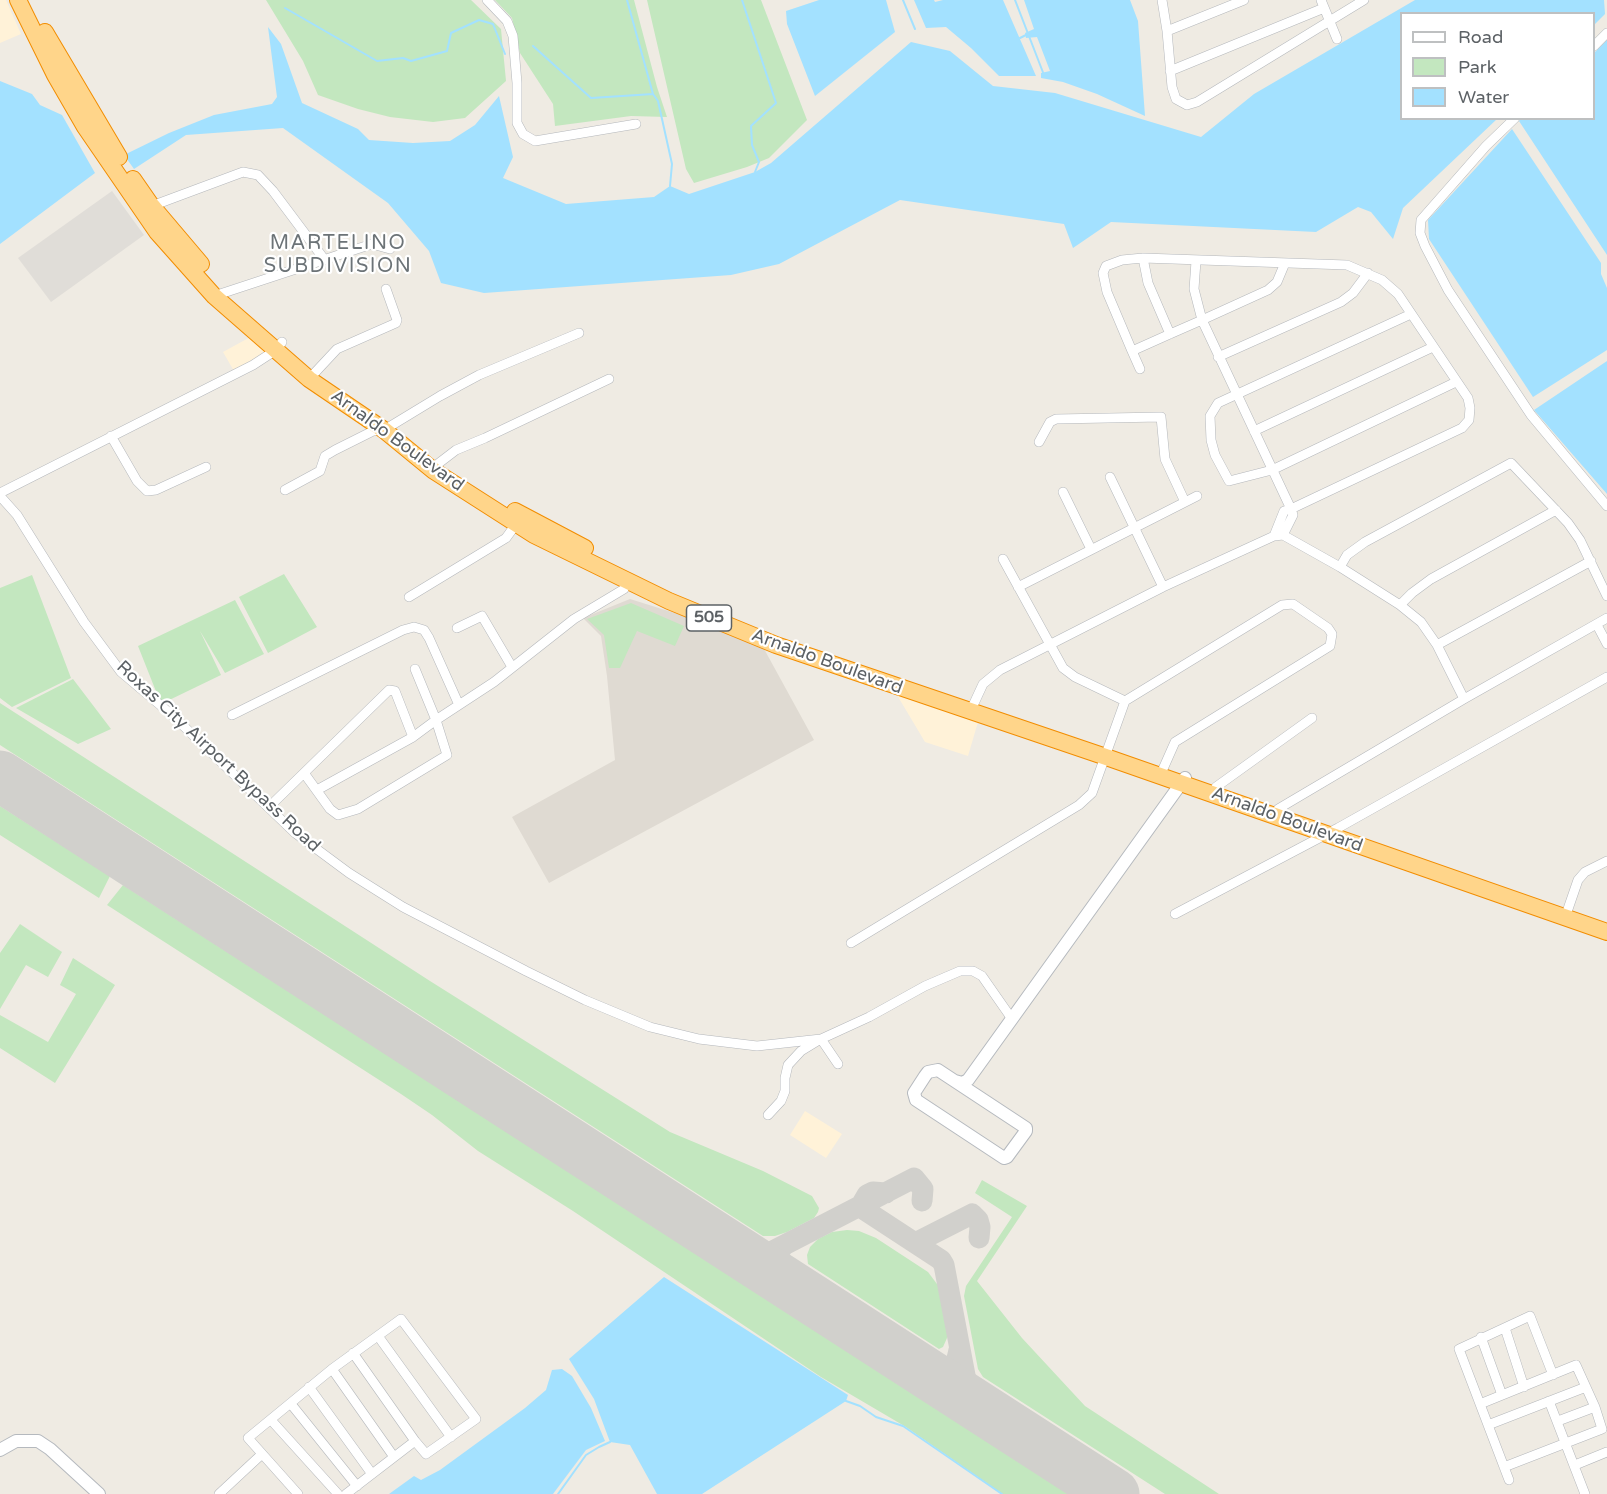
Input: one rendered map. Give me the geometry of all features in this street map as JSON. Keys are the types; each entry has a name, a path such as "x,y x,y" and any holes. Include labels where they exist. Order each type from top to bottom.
{"highway":[{"name":"Arnaldo Boulevard","path":"18,0 55,75 85,127 146,208 219,293 312,374 437,467 519,520 638,583 697,604 778,641 1540,903 1607,932"},
{"name":"Arnaldo Boulevard","path":"29,0 66,70 120,159 146,208"},
{"name":"Arnaldo Boulevard","path":"1107,753 1163,769 1183,780 1216,787 1256,805 1278,809 1332,831"},
{"name":"Arnaldo Boulevard","path":"1540,903 1568,909 1607,923"}],"street":[{"path":"487,0 507,21 513,36 517,123 523,134 535,141 636,124"},
{"path":"1162,0 1174,97 1191,105 1365,0"},
{"path":"1167,31 1244,0"},
{"path":"1170,71 1323,4 1337,39"},
{"path":"1595,44 1607,33"},
{"path":"1513,120 1486,146 1421,220 1420,233 1448,290 1531,416 1607,506"},
{"path":"146,208 243,172 258,175 273,191 324,259"},
{"path":"219,293 372,244 390,249"},
{"path":"1143,258 1148,284 1170,334"},
{"path":"1140,369 1107,292 1103,273 1106,266 1122,260 1143,258 1347,265 1382,280 1398,294 1468,398 1469,420 1462,428 1284,511 1278,536"},
{"path":"1196,261 1194,289 1202,320 1291,509"},
{"path":"1132,351 1268,290 1276,282 1285,263"},
{"path":"1218,357 1341,302 1353,293 1368,273"},
{"path":"312,374 337,349 396,323 397,320 386,289"},
{"path":"1411,314 1218,403 1210,416 1210,440 1229,482 1272,470 1456,382"},
{"path":"285,490 320,471 325,456 335,450 373,431 387,428 479,375 579,333"},
{"path":"0,495 253,365 279,346"},
{"path":"1254,431 1433,347"},
{"path":"437,467 456,450 609,379"},
{"path":"1039,442 1050,422 1056,419 1161,417 1165,459 1185,502"},
{"path":"111,436 137,481 147,491 156,490 206,467"},
{"path":"1340,567 1347,555 1365,542 1511,463 1556,510 1580,540 1607,596"},
{"path":"1110,477 1163,587"},
{"path":"1064,492 1091,549"},
{"name":"Roxas City Airport Bypass Road","path":"0,495 17,514 84,622 121,672 172,715 296,833 349,873 404,907 526,971 651,1028 699,1039 757,1046 821,1039 960,970 973,971 982,976 1012,1019"},
{"path":"1018,587 1197,496"},
{"path":"1400,605 1431,579 1556,510"},
{"path":"409,597 506,538 519,520"},
{"path":"1278,536 1340,567 1400,605 1421,622 1437,645 1464,699"},
{"path":"972,708 983,684 1000,670 1163,587 1278,536"},
{"path":"1003,559 1063,668 1075,677 1125,701"},
{"path":"1437,645 1591,561"},
{"path":"317,790 413,737 494,682 574,619 638,583"},
{"path":"851,943 1080,805 1092,793 1125,701 1282,605 1293,604 1328,628 1332,634 1330,646 1175,742 1163,769"},
{"path":"457,628 482,616 512,667"},
{"path":"1278,809 1607,618"},
{"path":"1597,625 1607,644"},
{"path":"232,715 403,630 414,627 424,630 429,638 459,705"},
{"path":"304,773 330,809 338,815 358,809 447,755 436,720 415,669"},
{"path":"1175,914 1332,831 1607,677"},
{"path":"269,807 389,690 395,691 413,737"},
{"path":"1216,787 1312,718"},
{"path":"970,1086 1012,1019 1183,780"},
{"path":"1568,909 1578,880 1585,872 1607,861"},
{"path":"768,1115 781,1101 786,1091 785,1078 788,1065 801,1052 821,1039 838,1064"},
{"path":"938,1070 955,1081 970,1086 1026,1128 1007,1157 1004,1158 914,1097 914,1093 926,1076 938,1070"},
{"path":"1509,1480 1459,1348 1530,1316 1553,1375"},
{"path":"298,1494 248,1438 332,1369 353,1353 401,1319 476,1419 426,1454 414,1441 353,1353"},
{"path":"1505,1328 1524,1387"},
{"path":"378,1336 451,1437"},
{"path":"1481,1337 1502,1395"},
{"path":"1480,1404 1576,1365 1595,1407 1602,1429 1504,1467"},
{"path":"332,1369 394,1457"},
{"path":"1488,1425 1586,1387"},
{"path":"309,1388 372,1474"},
{"path":"1549,1401 1585,1494"},
{"path":"291,1404 357,1486"},
{"path":"1558,1422 1595,1407"},
{"path":"271,1420 338,1494"},
{"path":"0,1450 16,1441 38,1441 50,1449 99,1494"},
{"path":"346,1494 414,1441"},
{"path":"1575,1465 1607,1452"},
{"path":"219,1494 262,1454"}],"shaded area":[{"path":"0,0 6,0 21,34 0,43"},
{"path":"112,191 144,235 51,302 18,258"},
{"path":"254,335 270,349 234,371 223,352"},
{"path":"630,599 678,614 763,647 814,740 549,883 512,817 615,760 601,636 583,618"},
{"path":"897,695 978,722 968,756 925,742"},
{"path":"805,1111 842,1134 826,1158 790,1135"}],"green space":[{"path":"266,0 471,0 501,29 506,81 465,118 433,122 390,117 358,109 318,95 303,61"},
{"path":"495,0 634,0 667,117 631,116 555,126 553,104 520,53 512,18"},
{"path":"647,0 761,0 807,120 769,158 694,183 686,169"},
{"path":"284,574 317,627 268,653 239,597"},
{"path":"32,575 71,678 12,707 0,698 0,588"},
{"path":"235,600 264,654 225,673 200,631 221,675 161,704 138,646"},
{"path":"631,603 684,626 675,646 637,631 620,668 609,668 604,635 587,619"},
{"path":"73,679 111,729 78,744 16,708"},
{"path":"0,703 430,981 670,1132 763,1171 812,1196 819,1208 818,1212 814,1218 787,1232 775,1236 763,1236 0,745"},
{"path":"0,806 110,876 99,898 0,835"},
{"path":"123,885 1070,1494 1002,1494 906,1427 821,1377 573,1211 478,1151 401,1094 107,905"},
{"path":"20,924 62,952 48,977 26,965 0,1009 0,953"},
{"path":"73,958 115,985 55,1083 0,1048 0,1015 48,1042 76,994 60,985"},
{"path":"982,1180 1027,1206 977,1281 1022,1338 1085,1406 1219,1494 1165,1494 983,1377 978,1369 964,1296 966,1286 1012,1217 975,1193"},
{"path":"859,1231 876,1238 928,1272 940,1288 945,1303 948,1323 947,1338 943,1347 939,1349 808,1264 807,1255 810,1247 818,1239 832,1232"}],"water":[{"path":"819,0 886,0 895,32 815,96 787,24 786,11"},
{"path":"914,0 934,0 935,2 1003,0 1036,76 999,76 946,27 926,28"},
{"path":"1024,0 1130,0 1138,21 1145,116 1097,94 1063,82 1041,78 1041,73 1050,71 1037,37 1026,38 1025,33 1034,29"},
{"path":"1415,0 1604,0 1605,14 1595,24 1595,12 1400,12 1400,120 1496,120 1403,208 1393,239 1371,212 1358,207 1316,232 1111,222 1073,248 1064,224 900,200 779,264 731,275 484,293 441,283 429,251 388,203 283,128 186,135 134,169 124,155 169,133 214,115 272,104 277,97 268,27 281,44 302,103 358,129 369,140 413,143 450,141 475,125 499,96 513,157 503,178 566,204 654,197 670,186 689,194 755,172 771,163 911,42 950,51 993,86 1055,93 1201,137 1254,94"},
{"path":"1607,40 1607,255 1519,121 1595,120 1595,52"},
{"path":"0,81 32,94 40,105 62,115 95,173 0,244"},
{"path":"1512,129 1601,263 1601,274 1607,288 1607,350 1533,397 1429,239 1428,220"},
{"path":"1607,361 1607,494 1534,410"},
{"path":"664,1277 848,1395 846,1401 702,1494 657,1494 630,1445 610,1442 594,1399 569,1359"},
{"path":"562,1369 572,1376 591,1408 605,1441 586,1450 553,1494 389,1494 414,1476 421,1480 440,1470 525,1408 546,1390 552,1370"}],"waterway":[{"path":"627,0 653,94"},
{"path":"742,0 776,103 751,126 752,145 759,162 755,172"},
{"path":"903,0 915,29"},
{"path":"1015,0 1044,75"},
{"path":"285,8 377,61 403,58 411,61 447,51 451,33 479,20 493,24 505,54"},
{"path":"1020,38 1026,35"},
{"path":"533,46 591,98 653,94 658,101 672,164 670,186"},
{"path":"846,1401 860,1406 876,1417 903,1426 1002,1494"},
{"path":"558,1494 586,1455 610,1442"}],"taxiway":[{"path":"740,1253 752,1258 763,1256 914,1178 923,1189 922,1201"},
{"path":"886,1193 873,1192 867,1195 860,1207 941,1260 944,1265 968,1391 975,1404"},
{"path":"915,1243 972,1214 978,1220 979,1238"},
{"path":"783,1280 776,1264 779,1252 784,1245"},
{"path":"927,1373 940,1374 953,1368 959,1350"}],"runway":[{"path":"0,776 1114,1494"}],"district":[{"name":"MARTELINO SUBDIVISION","path":"338,256"}]}
